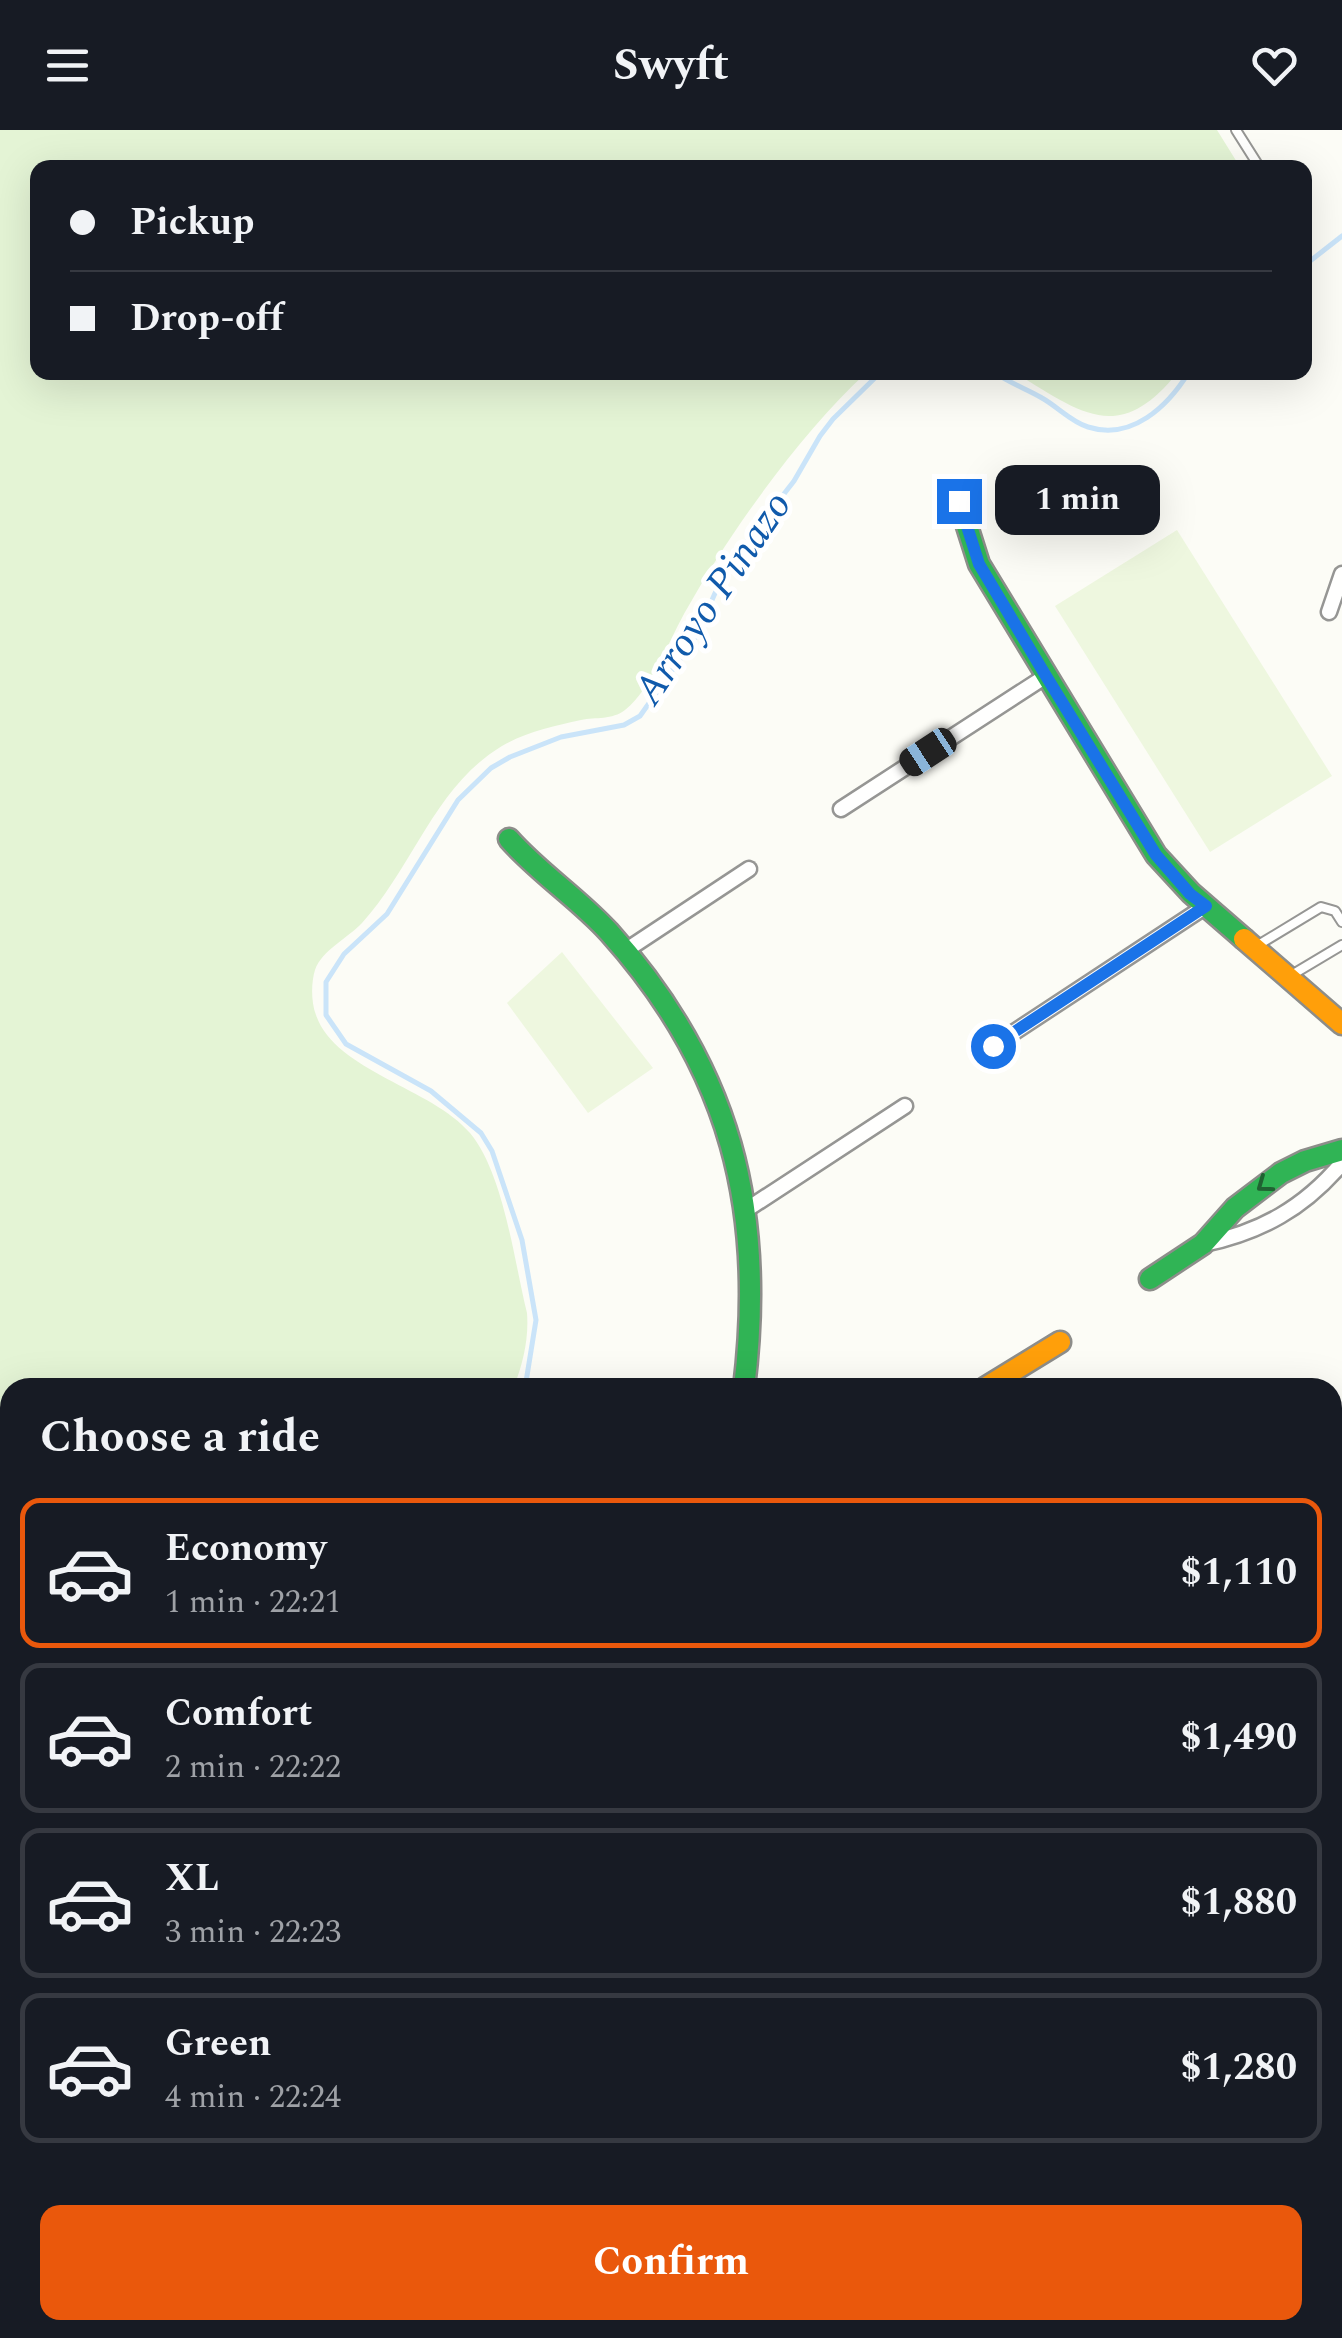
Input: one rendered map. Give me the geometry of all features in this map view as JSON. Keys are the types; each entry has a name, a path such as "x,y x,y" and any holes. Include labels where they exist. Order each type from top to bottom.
{"street":[{"path":"959,501 979,564 1156,855 1190,894 1342,1024"},
{"path":"1328,612 1342,574"},
{"path":"840,809 1046,676"},
{"path":"509,839 527,861 582,904 626,951 677,1022 715,1091 733,1145 746,1210 752,1305 745,1378"},
{"path":"626,951 748,869"},
{"path":"993,1046 1206,906"},
{"path":"746,1210 905,1106"},
{"path":"1150,1279 1203,1244 1236,1208 1270,1180 1306,1160 1342,1150"},
{"path":"1203,1244 1266,1226 1294,1209 1342,1164"},
{"path":"1002,1378 1060,1342"}],"lane":[{"path":"1236,130 1255,160"},
{"path":"1255,947 1320,907 1335,912 1342,922"},
{"path":"1290,976 1342,944"}],"green space":[{"path":"0,130 1217,130 1236,160 30,160 30,380 859,380 793,453 747,515 706,577 635,701 615,715 571,722 521,737 479,763 442,805 380,901 362,923 323,956 315,970 313,1004 327,1034 363,1065 453,1117 482,1150 500,1194 527,1313 525,1351 517,1378 0,1378"},
{"path":"1027,380 1171,380 1136,410 1117,416 1098,415"},
{"path":"1177,530 1332,776 1210,852 1055,606"},
{"path":"562,952 653,1068 588,1113 507,1003"}],"waterway":[{"name":"Arroyo Pinazo","path":"1312,260 1342,236"},
{"name":"Arroyo Pinazo","path":"527,1378 536,1320 522,1240 492,1151 481,1133 431,1091 346,1044 326,1015 326,982 344,954 387,914 458,800 491,768 561,737 624,725 640,716 695,638 716,591 745,544 794,481 833,419 873,380"},
{"name":"Arroyo Pinazo","path":"1008,380 1076,422 1104,430 1134,425 1147,418 1183,380"}],"traffic: fast":[{"path":"959,501 979,564 1156,855 1191,893 1244,939"},
{"path":"509,839 609,932 651,983 685,1036 711,1089 730,1144 743,1201 750,1323 745,1378"},
{"path":"1150,1279 1203,1244 1235,1208 1281,1173 1342,1150"}],"traffic: slow":[{"path":"1244,939 1342,1024"},
{"path":"1001,1378 1060,1342"}],"route":[{"path":"959,501 979,564 1046,676 1156,855 1190,894 1206,906 993,1046"}]}
